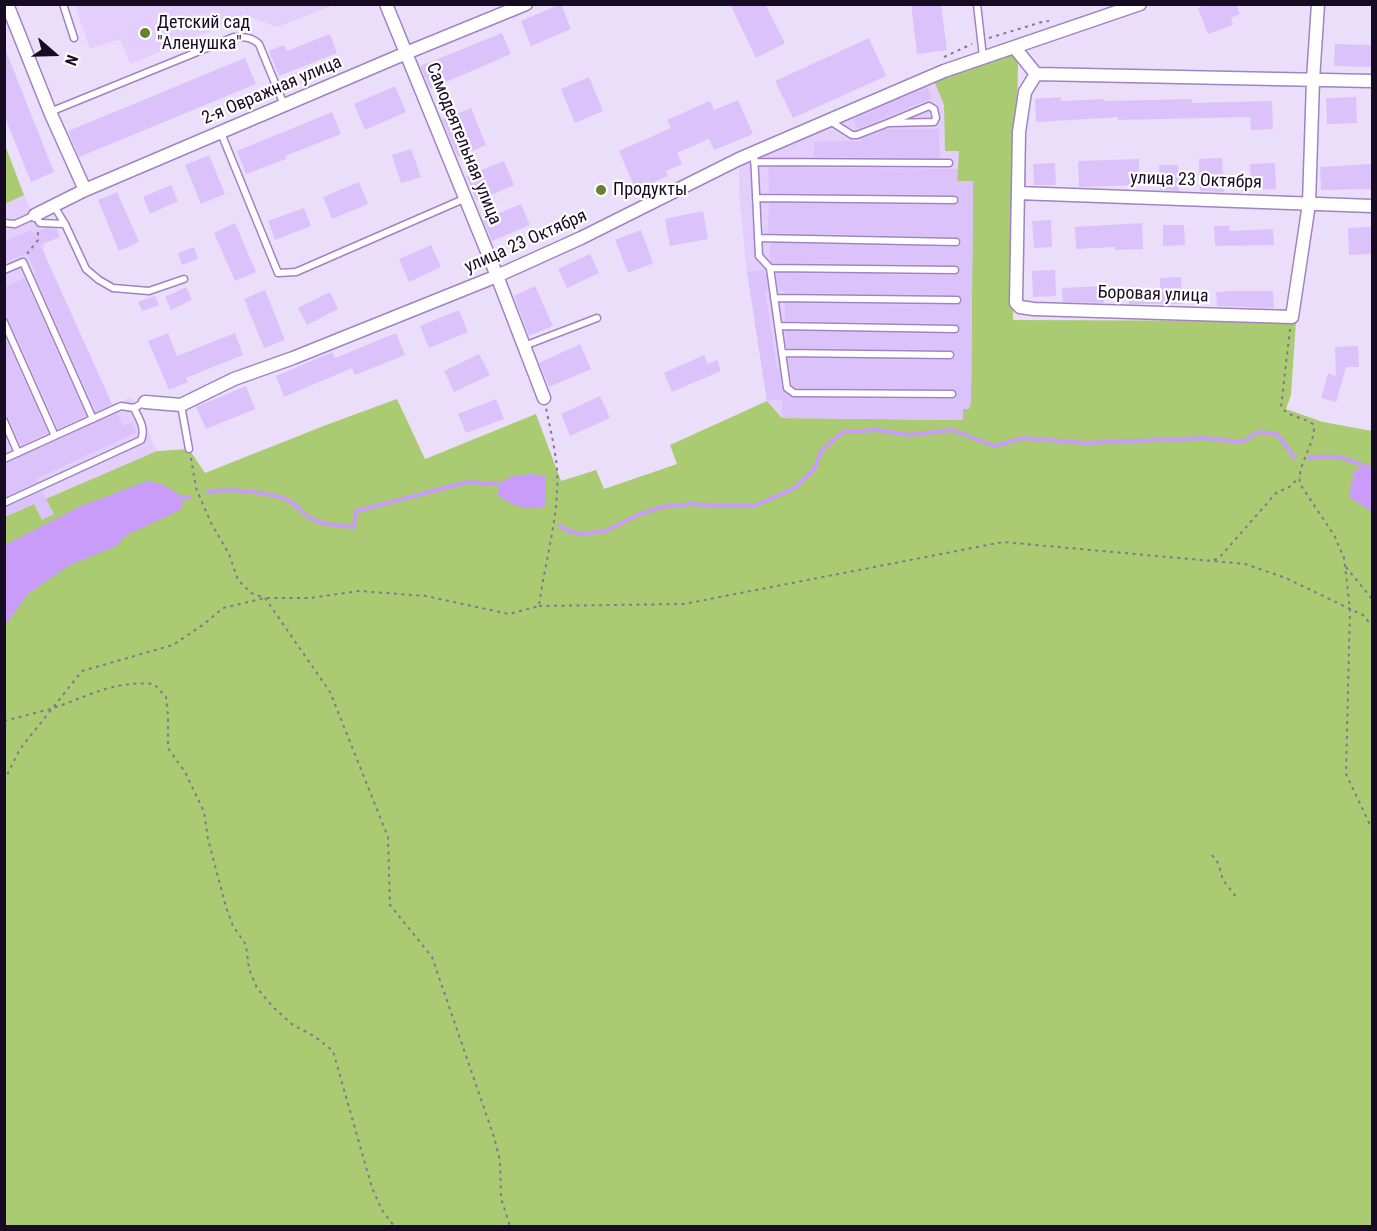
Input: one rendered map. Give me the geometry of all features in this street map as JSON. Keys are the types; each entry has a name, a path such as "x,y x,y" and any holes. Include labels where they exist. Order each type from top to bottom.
{"street":[{"path":"7,4 50,112 85,190"},
{"name":"Самодеятельная улица","path":"386,4 466,198 544,398"},
{"name":"2-я Овражная улица","path":"38,219 54,206 85,190 526,4"},
{"name":"улица 23 Октября","path":"181,405 234,379 304,354 497,276 829,120 944,71 1140,4"},
{"path":"1292,317 1309,204 1318,4"},
{"path":"1016,48 1036,74"},
{"path":"1036,74 1372,81"},
{"path":"1018,193 1019,132 1025,92 1036,74"},
{"name":"улица 23 Октября","path":"1018,193 1372,206"},
{"name":"Боровая улица","path":"1018,193 1016,303 1027,309 1292,317"},
{"path":"139,405 181,405"}],"lane":[{"path":"63,4 74,38"},
{"path":"977,4 983,57"},
{"path":"50,112 234,37 254,40 259,44 284,106"},
{"path":"829,120 852,135 856,135 929,106 934,109 935,120 932,122 888,123"},
{"path":"220,133 278,273 296,273 466,198"},
{"path":"949,163 754,157 759,255 770,268 787,388 794,393 952,394"},
{"path":"756,198 954,200"},
{"path":"54,206 86,269 113,288 149,291 184,279"},
{"path":"4,223 15,224 38,219 65,224"},
{"path":"758,238 956,242"},
{"path":"4,270 23,262 93,419"},
{"path":"770,268 955,270"},
{"path":"774,298 957,300"},
{"path":"524,346 597,318"},
{"path":"4,322 56,436"},
{"path":"778,326 955,329"},
{"path":"782,353 950,355"},
{"path":"4,459 121,406 139,405 144,434 141,440 4,503"},
{"path":"181,405 189,449"},
{"path":"4,421 18,453"}],"path":[{"path":"23,262 39,240 38,219"},
{"path":"1212,561 1220,557 1276,494 1291,486 1299,477 1315,436 1314,425 1311,422 1287,414 1281,407 1292,317"},
{"path":"539,606 555,515 557,468 544,398"},
{"path":"189,449 196,488 229,554 238,580 251,592 265,598 330,692 388,837 390,905 432,957 494,1137 500,1161 501,1198 510,1227"},
{"path":"1299,477 1304,491 1334,535 1344,558 1350,609 1346,774 1372,829"},
{"path":"4,781 20,749 82,671 173,645 223,608 265,598 310,598 359,591 426,597 509,614 539,606 684,604 1003,542 1245,564 1286,578 1350,609 1362,615 1372,626"},
{"path":"1345,566 1372,599"},
{"path":"4,721 133,681 154,684 166,697 168,748 185,772 204,812 208,839 226,907 233,926 246,945 249,969 257,988 293,1025 314,1036 333,1052 372,1188 382,1210 394,1227"},
{"path":"1212,855 1218,862 1223,880 1236,897"}],"shaded area":[{"name":"Детский сад \"Аленушка\"","path":"75,4 334,5 277,27 247,16 130,64 120,39 90,49"},
{"path":"932,76 944,105 945,151 959,151 957,169 973,181 969,409 963,420 782,418 767,401 747,272 739,196 739,159"},
{"path":"24,195 41,230 55,224 60,237 46,243 43,250 112,404 132,398 157,451 5,517 4,204"},
{"path":"1372,465 1372,512 1349,497 1354,470"},
{"path":"531,474 546,476 546,506 520,507 498,495 499,484 512,476"},
{"path":"147,481 162,484 185,498 180,510 127,535 116,546 68,566 28,594 5,626 5,545 81,506"}],"green space":[{"path":"1015,48 1018,66 1013,320 1296,321 1291,395 1286,409 1323,422 1372,431 1372,1226 5,1226 4,517 157,451 189,449 205,473 397,399 425,459 536,414 561,481 596,470 604,489 677,464 670,445 767,401 782,418 963,420 963,409 969,409 971,400 973,182 957,181 959,151 945,151 944,105 932,76"},
{"path":"5,145 24,195 4,204"}],"building":[{"path":"561,4 571,29 531,46 521,21"},
{"path":"730,4 765,4 785,43 756,58"},
{"path":"911,4 941,4 947,50 917,54"},
{"path":"1207,4 1236,4 1240,14 1231,18 1233,25 1208,34 1198,8"},
{"path":"502,33 511,54 430,89 420,66"},
{"path":"330,34 337,53 279,76 269,51 284,45 287,51"},
{"path":"869,38 886,76 793,118 775,81"},
{"path":"1335,44 1372,45 1372,67 1334,66"},
{"path":"4,46 54,172 31,182 4,115"},
{"path":"245,58 256,84 79,157 68,131"},
{"path":"589,77 603,111 575,123 561,89"},
{"path":"395,86 406,112 365,130 354,104"},
{"path":"927,87 932,98 857,129 853,119"},
{"path":"1061,97 1061,101 1192,99 1192,103 1272,101 1273,129 1251,130 1250,117 1118,120 1118,117 1036,122 1035,99"},
{"path":"1356,97 1357,123 1327,124 1326,98"},
{"path":"738,100 753,134 714,150 709,139 677,153 682,164 666,171 668,176 636,190 619,151 671,128 667,120 710,101 714,110"},
{"path":"471,108 486,145 458,157 442,120"},
{"path":"332,112 341,134 246,174 237,151"},
{"path":"887,129 939,129 940,158 814,157 814,142 862,141 861,139"},
{"path":"411,149 421,177 401,183 392,155"},
{"path":"209,155 225,194 201,204 185,165"},
{"path":"1222,158 1224,192 1200,191 1199,159"},
{"path":"1139,159 1140,185 1079,187 1078,161"},
{"path":"504,161 514,185 477,201 466,176"},
{"path":"1055,163 1056,185 1034,185 1033,164"},
{"path":"1275,163 1276,189 1251,190 1250,164"},
{"path":"1372,164 1372,189 1321,190 1320,167"},
{"path":"1159,165 1178,165 1179,191 1160,190"},
{"path":"768,167 957,169 957,181 973,181 971,400 969,409 963,409 963,420 782,418 782,399 767,401 747,272 765,270 768,291 765,291 777,369 779,368 782,390 794,398 954,399 957,393 952,389 796,388 792,385 788,358 950,360 955,354 950,350 787,348 785,331 955,334 960,328 955,324 785,321 785,303 957,305 962,299 957,295 785,293 785,291 779,291 776,273 955,275 960,269 955,265 772,263 770,243 956,247 961,242 956,237 768,233 769,203 954,205 959,199 954,195 769,193"},
{"path":"359,182 368,204 332,219 323,197"},
{"path":"171,185 178,201 150,214 143,197"},
{"path":"117,192 139,242 119,251 98,200"},
{"path":"521,204 530,225 492,241 483,220"},
{"path":"304,208 311,226 275,240 268,221"},
{"path":"703,211 708,239 670,246 665,219"},
{"path":"1051,220 1052,247 1034,248 1032,221"},
{"path":"235,223 256,272 235,281 214,233"},
{"path":"1142,223 1143,249 1115,250 1115,247 1076,249 1075,227"},
{"path":"1163,225 1184,225 1185,245 1163,246"},
{"path":"1214,226 1229,226 1229,231 1273,229 1274,245 1215,246"},
{"path":"1372,227 1372,254 1349,255 1348,228"},
{"path":"45,228 57,229 60,237 40,245 112,404 96,412 34,274 36,273 27,253 4,262 4,241 31,230 33,233"},
{"path":"641,230 653,263 628,273 615,240"},
{"path":"431,245 441,267 409,282 399,259"},
{"path":"194,247 198,259 182,265 178,253"},
{"path":"590,254 599,273 567,288 558,269"},
{"path":"1055,270 1056,296 1033,297 1032,271"},
{"path":"1181,277 1182,304 1129,304 1128,290 1160,289 1160,278"},
{"path":"24,278 86,416 58,429 9,320 4,317 4,287"},
{"path":"535,286 553,326 529,336 514,296"},
{"path":"1103,286 1104,303 1063,302 1062,288"},
{"path":"186,287 192,300 171,310 165,297"},
{"path":"265,290 285,340 264,348 244,299"},
{"path":"1273,291 1274,308 1217,306 1216,292"},
{"path":"330,292 338,309 307,325 298,308"},
{"path":"155,296 159,305 142,311 138,302"},
{"path":"459,310 468,332 429,348 420,326"},
{"path":"168,333 177,356 235,333 243,355 186,378 188,382 169,390 148,341"},
{"path":"396,333 405,355 355,375 352,368 284,397 276,376 332,352 335,358"},
{"path":"4,336 48,433 21,446 9,419 4,416"},
{"path":"580,344 591,369 549,387 539,363"},
{"path":"1358,346 1359,367 1346,367 1336,402 1321,398 1328,373 1336,376 1335,347"},
{"path":"479,354 490,375 454,392 444,371"},
{"path":"704,355 708,364 717,360 721,371 672,392 664,373"},
{"path":"246,386 255,409 206,429 196,407"},
{"path":"600,396 610,418 570,436 561,414"},
{"path":"496,399 504,419 466,433 458,414"},
{"path":"117,413 123,426 132,422 137,432 36,479 38,482 4,497 4,464"},
{"path":"42,491 54,514 42,520 34,504 4,517 4,508"}],"waterway":[{"path":"560,526 568,531 582,534 605,531 661,507 692,504 754,506 795,488 815,468 821,451 843,432 878,430 909,435 952,430 995,446 1023,438 1086,443 1204,438 1241,442 1259,432 1277,434 1295,458"},
{"path":"1308,458 1327,456 1341,458 1372,469"},
{"path":"208,492 263,493 291,502 306,515 319,522 354,527 356,511 468,482 499,484"},
{"path":"185,498 190,497"}],"place":[{"name":"Детский сад \"Аленушка\"","path":"145,33"},
{"name":"Продукты","path":"601,190"}]}
